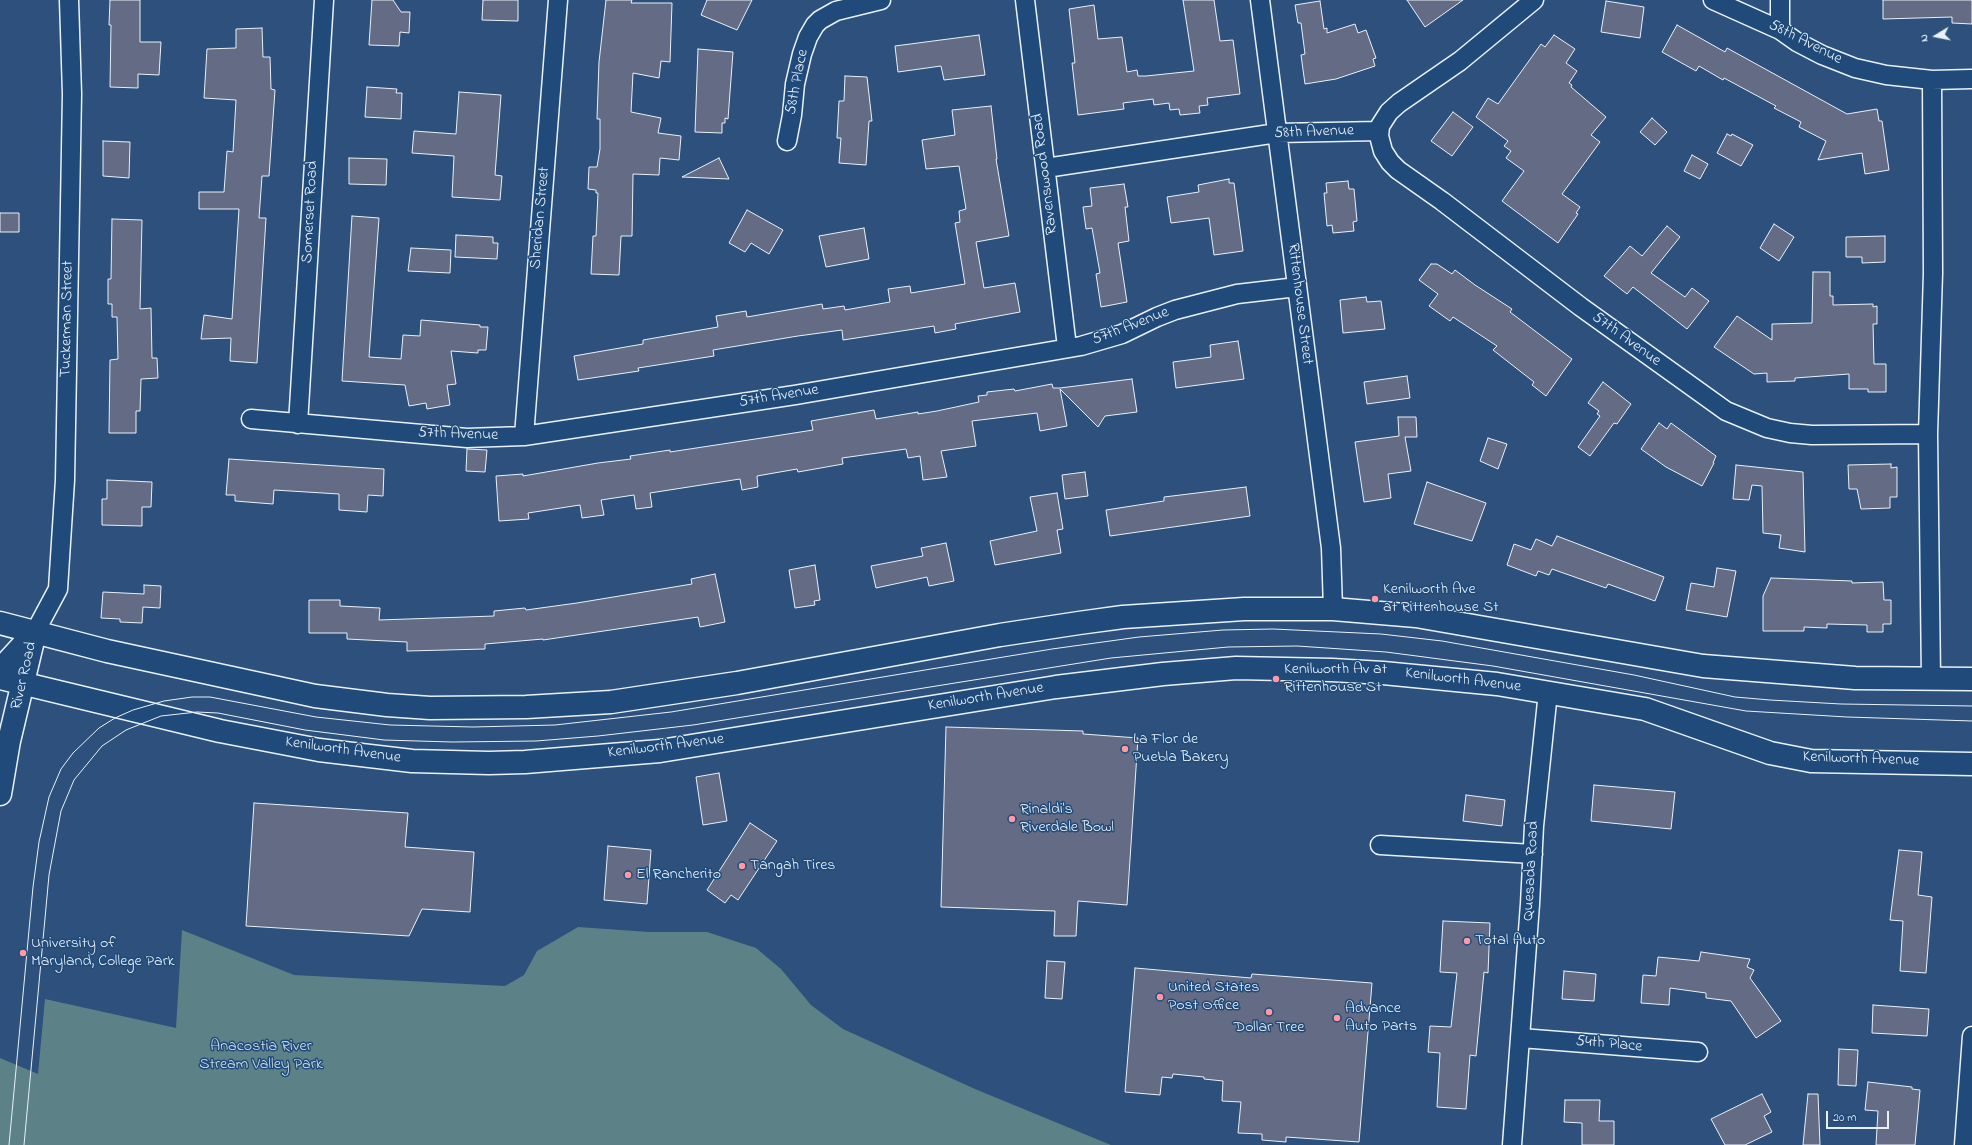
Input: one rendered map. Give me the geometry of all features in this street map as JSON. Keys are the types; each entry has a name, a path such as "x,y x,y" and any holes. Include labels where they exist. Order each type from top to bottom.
{"main road":[{"path":"0,623 107,651 315,696 387,705 465,708 526,707 611,702 669,694 1000,635 1123,617 1244,608 1333,609 1416,616 1703,666 1855,678 1972,679"},
{"name":"River Road","path":"0,670 35,632"},
{"name":"River Road","path":"0,794 10,741 35,632"},
{"name":"Kenilworth Avenue","path":"0,678 220,731 319,750 359,756 445,763 525,762 660,751 1056,687 1200,670 1270,668 1383,672 1455,679 1548,692 1645,709 1770,753 1811,761 1972,764"}],"street":[{"name":"Tuckerman Street","path":"35,632 58,589 65,480 72,94 69,0"},
{"name":"Somerset Road","path":"298,424 324,0"},
{"name":"Sheridan Street","path":"524,436 558,0"},
{"name":"58th Place","path":"786,141 792,115 795,84 802,54 808,37 815,25 820,20 836,11 881,0"},
{"path":"1016,0 1028,18"},
{"name":"Ravenswood Road","path":"1025,0 1067,347"},
{"name":"Rittenhouse Street","path":"1260,0 1331,548 1333,609"},
{"path":"1379,131 1383,121 1398,103 1460,61 1534,0"},
{"name":"58th Avenue","path":"1713,0 1780,30 1797,42 1822,55 1855,68 1886,75 1932,80 1972,80"},
{"path":"1780,0 1780,30"},
{"path":"1931,678 1928,434 1933,273 1932,80"},
{"name":"57th Avenue","path":"1379,131 1380,141 1385,156 1398,170 1442,201 1581,308 1726,411 1767,428 1790,433 1812,435 1928,434"},
{"name":"58th Avenue","path":"1046,168 1277,133 1379,131"},
{"name":"57th Avenue","path":"251,419 467,438 524,436 795,395 955,368 1067,347 1081,346 1122,334 1174,310 1236,294 1297,287"},
{"name":"Quesada Road","path":"1512,1145 1533,854 1548,692"},
{"path":"1380,845 1533,854"},
{"path":"1964,1145 1972,1036"},
{"name":"54th Place","path":"1520,1038 1698,1052"}],"green space":[{"name":"Anacostia River Stream Valley Park","path":"578,927 649,932 707,932 756,948 781,969 811,1005 843,1029 975,1089 1111,1145 0,1145 0,1058 38,1074 45,999 176,1028 182,930 294,975 505,986 524,975 537,951"}],"building":[{"path":"110,0 140,0 140,42 161,42 159,75 138,74 138,88 110,87"},
{"path":"372,0 393,0 401,12 410,12 409,33 400,32 399,46 369,45"},
{"path":"483,0 518,0 518,21 482,20"},
{"path":"606,0 632,0 631,3 672,3 670,62 661,61 659,78 633,73 631,112 661,118 658,133 681,136 679,160 660,158 659,175 633,174 632,236 621,236 619,275 591,274 593,236 596,236 598,193 596,193 596,190 588,189 589,167 597,167 600,149 600,119 597,119 599,62"},
{"path":"707,0 752,0 737,30 701,15"},
{"path":"1183,0 1214,0 1220,41 1233,40 1240,94 1207,98 1208,105 1199,106 1200,113 1180,115 1179,109 1170,110 1169,103 1154,105 1153,99 1123,103 1124,109 1078,115 1072,63 1075,63 1069,9 1094,5 1098,39 1122,37 1127,72 1137,70 1138,76 1146,76 1194,71"},
{"path":"1407,0 1463,0 1425,27"},
{"path":"1883,0 1972,0 1972,24 1952,23 1952,17 1883,19"},
{"path":"1320,1 1324,29 1327,28 1327,33 1355,24 1358,33 1366,30 1376,58 1373,59 1375,66 1336,79 1305,84 1301,55 1305,54 1301,23 1298,23 1295,5"},
{"path":"1606,1 1644,7 1640,38 1601,32"},
{"path":"1677,25 1725,52 1727,48 1847,114 1877,109 1879,121 1882,121 1889,170 1865,174 1862,153 1818,160 1826,141 1799,127 1801,122 1774,108 1776,106 1724,78 1723,80 1699,66 1696,71 1662,52"},
{"path":"262,28 263,57 270,57 271,89 275,90 269,176 262,176 259,218 266,218 257,363 230,361 231,338 201,339 204,315 232,319 239,209 199,209 199,192 224,192 227,151 233,152 236,100 204,98 207,49 236,48 236,29"},
{"path":"979,35 985,75 944,80 941,66 898,72 895,46"},
{"path":"1554,35 1575,49 1566,63 1577,71 1569,83 1572,85 1571,87 1606,117 1591,135 1600,142 1562,194 1580,207 1576,213 1578,214 1558,243 1502,201 1524,171 1506,158 1511,151 1504,146 1508,141 1476,117 1488,98 1498,104 1541,44 1545,47"},
{"path":"698,49 733,52 728,119 725,118 725,123 722,123 722,133 695,132"},
{"path":"845,76 867,77 872,121 869,121 866,165 839,163 841,138 837,138 839,101 844,101"},
{"path":"367,87 397,89 396,93 402,93 401,119 365,117"},
{"path":"459,92 501,95 495,175 502,176 500,200 452,197 454,156 412,153 414,131 456,134"},
{"path":"991,106 996,159 1009,236 976,242 984,288 1015,283 1020,312 955,324 956,329 935,333 934,326 843,340 842,330 798,336 713,350 714,356 638,368 639,371 578,380 574,356 643,344 643,340 718,327 716,316 746,311 747,317 822,304 823,309 844,306 845,310 890,302 888,289 910,286 911,293 965,284 955,223 960,222 959,211 966,209 959,166 926,169 922,140 955,135 952,110"},
{"path":"1453,112 1473,127 1452,156 1431,141"},
{"path":"1652,118 1667,132 1655,145 1640,132"},
{"path":"1727,134 1731,136 1732,134 1753,145 1741,166 1717,153"},
{"path":"103,141 130,142 129,178 103,176"},
{"path":"1692,155 1708,164 1700,179 1684,171"},
{"path":"349,158 387,159 386,185 349,184"},
{"path":"719,158 729,179 682,177"},
{"path":"1229,179 1229,183 1234,183 1243,251 1214,255 1209,218 1171,223 1167,197 1199,192 1198,185"},
{"path":"1348,181 1349,189 1354,189 1357,221 1353,222 1354,231 1333,233 1332,225 1327,226 1324,193 1327,193 1326,183"},
{"path":"1124,184 1128,207 1125,207 1129,241 1118,243 1127,302 1101,307 1096,274 1100,273 1092,228 1086,229 1083,207 1092,206 1090,188"},
{"path":"747,210 783,230 769,254 751,243 745,252 729,243"},
{"path":"0,213 19,213 19,232 0,232"},
{"path":"352,216 379,218 369,357 401,359 403,335 420,336 421,320 488,327 486,350 478,350 478,353 451,351 456,384 447,385 450,405 427,409 426,403 409,406 405,385 342,381"},
{"path":"112,219 142,220 140,309 151,308 152,358 157,358 158,378 141,379 140,411 136,411 136,433 109,433 110,360 118,359 117,317 112,317 112,304 108,304 108,279 111,279"},
{"path":"1774,224 1794,237 1779,261 1760,248"},
{"path":"1667,226 1680,237 1651,273 1685,297 1692,288 1709,301 1687,329 1633,287 1627,294 1604,276 1630,246 1642,256"},
{"path":"864,228 869,259 826,267 819,236"},
{"path":"456,235 493,237 493,243 498,243 497,259 455,257"},
{"path":"1885,236 1885,262 1862,263 1862,257 1846,257 1846,237"},
{"path":"411,248 451,250 450,273 408,271"},
{"path":"1431,264 1437,264 1452,274 1455,270 1512,309 1510,312 1572,359 1546,396 1532,385 1534,382 1493,350 1497,346 1453,317 1450,321 1429,306 1438,294 1419,280"},
{"path":"1813,272 1830,272 1830,296 1833,296 1833,305 1873,304 1873,307 1877,306 1877,324 1873,324 1874,364 1886,364 1886,392 1868,392 1868,389 1849,389 1849,374 1795,378 1795,381 1767,382 1767,373 1754,374 1714,347 1737,316 1772,340 1772,324 1812,323"},
{"path":"1366,297 1367,302 1381,301 1385,329 1343,333 1340,300"},
{"path":"1238,341 1244,379 1176,388 1173,362 1211,357 1210,345"},
{"path":"1407,376 1410,398 1367,404 1364,382"},
{"path":"1132,379 1137,412 1105,416 1098,427 1060,389 1067,426 1040,431 1037,413 972,421 976,446 941,451 947,477 923,480 920,456 908,458 906,449 842,458 843,464 798,472 797,469 757,476 758,487 742,490 740,479 650,493 652,507 636,509 634,495 601,500 604,515 582,518 580,505 528,513 529,519 499,521 496,476 523,474 523,476 631,459 630,456 670,450 670,452 813,430 811,421 874,410 876,419 918,412 918,414 937,411 979,402 978,396 987,395 987,392 1014,389 1015,391 1052,384 1053,388 1060,388"},
{"path":"1603,382 1631,404 1617,424 1614,423 1590,456 1578,447 1600,416 1597,414 1599,411 1588,403"},
{"path":"1398,417 1416,417 1417,437 1405,437 1411,471 1388,474 1391,498 1364,502 1355,442 1399,436"},
{"path":"1659,423 1667,429 1671,423 1716,456 1702,486 1666,467 1641,449"},
{"path":"1488,438 1507,444 1498,469 1480,461"},
{"path":"467,449 487,450 485,472 466,471"},
{"path":"229,459 384,469 383,496 368,495 367,512 339,510 339,494 274,490 273,504 235,501 235,495 226,495"},
{"path":"1891,464 1891,468 1897,467 1897,497 1890,497 1890,508 1861,509 1857,489 1849,489 1848,465"},
{"path":"1736,465 1803,472 1805,552 1779,548 1781,535 1763,533 1762,486 1752,485 1749,500 1733,499"},
{"path":"1085,472 1088,496 1065,499 1062,475"},
{"path":"107,480 152,482 151,507 142,507 142,526 102,525 102,499 107,499"},
{"path":"1427,482 1486,503 1472,541 1414,524"},
{"path":"1246,487 1250,516 1110,536 1106,510 1164,501 1164,497"},
{"path":"1057,493 1063,529 1057,530 1061,553 995,565 990,541 1037,531 1030,497"},
{"path":"1557,536 1664,577 1655,601 1608,584 1606,588 1552,569 1549,575 1538,571 1536,576 1507,565 1514,544 1531,550 1536,539 1552,546"},
{"path":"946,543 954,581 929,586 927,577 876,588 871,566 923,556 921,548"},
{"path":"815,565 820,600 814,601 815,605 795,608 789,570"},
{"path":"1717,568 1736,571 1727,617 1686,610 1691,583 1714,587"},
{"path":"715,574 725,622 700,627 698,617 543,640 485,644 485,649 407,651 407,642 347,639 347,633 309,633 309,600 340,600 340,606 380,608 379,620 494,616 494,611 525,608 526,610 692,584 691,579"},
{"path":"1771,578 1852,581 1852,583 1883,582 1884,600 1891,600 1891,624 1883,624 1883,632 1867,632 1867,625 1827,624 1827,628 1804,627 1804,631 1763,631 1763,596"},
{"path":"144,585 161,586 160,608 143,607 142,623 120,622 120,619 101,618 103,592 144,594"},
{"name":"Rinaldi's Riverdale Bowl","path":"946,727 1083,731 1083,734 1138,738 1127,905 1078,901 1076,936 1054,936 1055,911 941,907"},
{"path":"719,773 727,821 703,825 696,777"},
{"path":"1594,785 1675,792 1671,829 1591,821"},
{"path":"1466,795 1505,800 1502,826 1463,821"},
{"path":"254,803 408,813 405,847 474,852 470,912 422,909 409,936 246,926"},
{"name":"Tangah Tires","path":"750,823 777,841 738,900 731,895 725,903 707,890"},
{"name":"El Rancherito","path":"608,846 651,850 647,904 604,900"},
{"path":"1899,850 1922,852 1918,895 1932,897 1926,973 1900,971 1903,921 1890,920"},
{"path":"1443,921 1490,923 1488,973 1484,972 1476,1056 1470,1055 1466,1109 1437,1107 1440,1053 1428,1052 1430,1026 1451,1027 1457,973 1440,972"},
{"path":"1701,952 1750,959 1747,967 1754,970 1750,978 1781,1021 1756,1038 1731,1001 1706,998 1706,993 1670,988 1669,1005 1641,1003 1643,975 1656,976 1658,957 1699,961"},
{"path":"1047,961 1065,962 1062,999 1045,998"},
{"path":"1135,968 1251,978 1252,974 1372,983 1359,1142 1286,1137 1286,1142 1262,1140 1262,1134 1238,1133 1241,1102 1222,1101 1223,1081 1204,1079 1204,1077 1173,1074 1172,1078 1162,1077 1160,1095 1125,1092"},
{"path":"1564,971 1596,974 1594,1001 1562,999"},
{"path":"1873,1005 1929,1009 1927,1036 1872,1033"},
{"path":"1839,1049 1858,1050 1856,1086 1838,1085"},
{"path":"1868,1082 1912,1087 1912,1089 1920,1090 1915,1145 1876,1145 1878,1111 1865,1110"},
{"path":"1762,1094 1771,1112 1764,1116 1772,1132 1745,1145 1725,1145 1711,1119"},
{"path":"1808,1094 1818,1094 1820,1145 1803,1145"},
{"path":"1565,1100 1600,1100 1599,1121 1614,1121 1614,1145 1582,1145 1582,1123 1564,1122"}],"tram line":[{"path":"9,1145 33,887 39,842 49,797 61,769 73,753 99,728 115,718 133,710 164,701 192,697 210,697 316,717 390,725 473,727 555,725 671,712 1052,649 1139,637 1223,630 1273,629 1381,634 1442,641 1634,675 1735,697 1841,704 1972,706"},
{"path":"24,1145 49,875 61,811 74,780 102,746 126,730 161,716 197,712 218,713 305,730 384,740 452,742 536,741 598,736 693,725 1111,658 1228,647 1297,646 1386,652 1493,666 1746,711 1847,717 1972,721"}],"place":[{"name":"Kenilworth Ave at Rittenhouse St","path":"1375,599"},
{"name":"Kenilworth Av at Rittenhouse St","path":"1276,679"},
{"name":"La Flor de Puebla Bakery","path":"1125,749"},
{"name":"Rinaldi's Riverdale Bowl","path":"1012,819"},
{"name":"Tangah Tires","path":"742,866"},
{"name":"El Rancherito","path":"628,875"},
{"name":"Total Auto","path":"1467,941"},
{"name":"University of Maryland, College Park","path":"23,953"},
{"name":"United States Post Office","path":"1160,997"},
{"name":"Dollar Tree","path":"1269,1012"},
{"name":"Advance Auto Parts","path":"1337,1018"}]}
